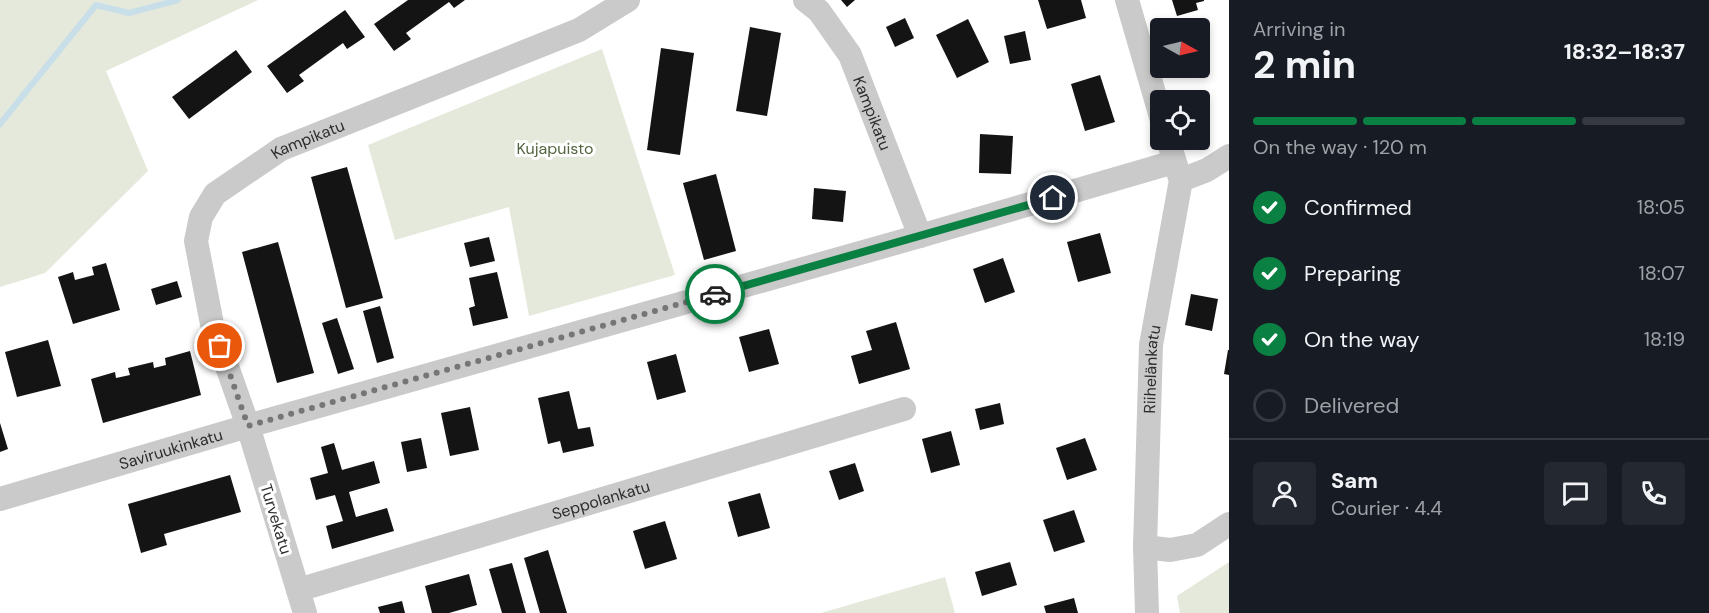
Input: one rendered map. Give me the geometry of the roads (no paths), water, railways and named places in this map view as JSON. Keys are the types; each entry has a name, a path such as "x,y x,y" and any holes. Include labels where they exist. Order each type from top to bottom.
{"street":[{"name":"Kampikatu","path":"248,426 212,324 196,241 201,217 215,194 281,149 579,30 628,0"},
{"name":"Kampikatu","path":"805,0 819,11 850,55 921,236"},
{"path":"1127,0 1153,90"},
{"path":"1174,160 1207,170 1229,156"},
{"name":"Saviruukinkatu","path":"0,499 248,426 921,236 1174,160"},
{"name":"Riihelänkatu","path":"1147,613 1145,547 1151,345 1174,160"},
{"name":"Seppolankatu","path":"298,590 904,409"},
{"name":"Turvekatu","path":"248,426 305,613"},
{"path":"1145,547 1170,550 1197,545 1229,524"}],"waterway":[{"path":"0,124 96,5 129,13 178,0"}],"park label":[{"name":"Kujapuisto","path":"555,148"}]}
